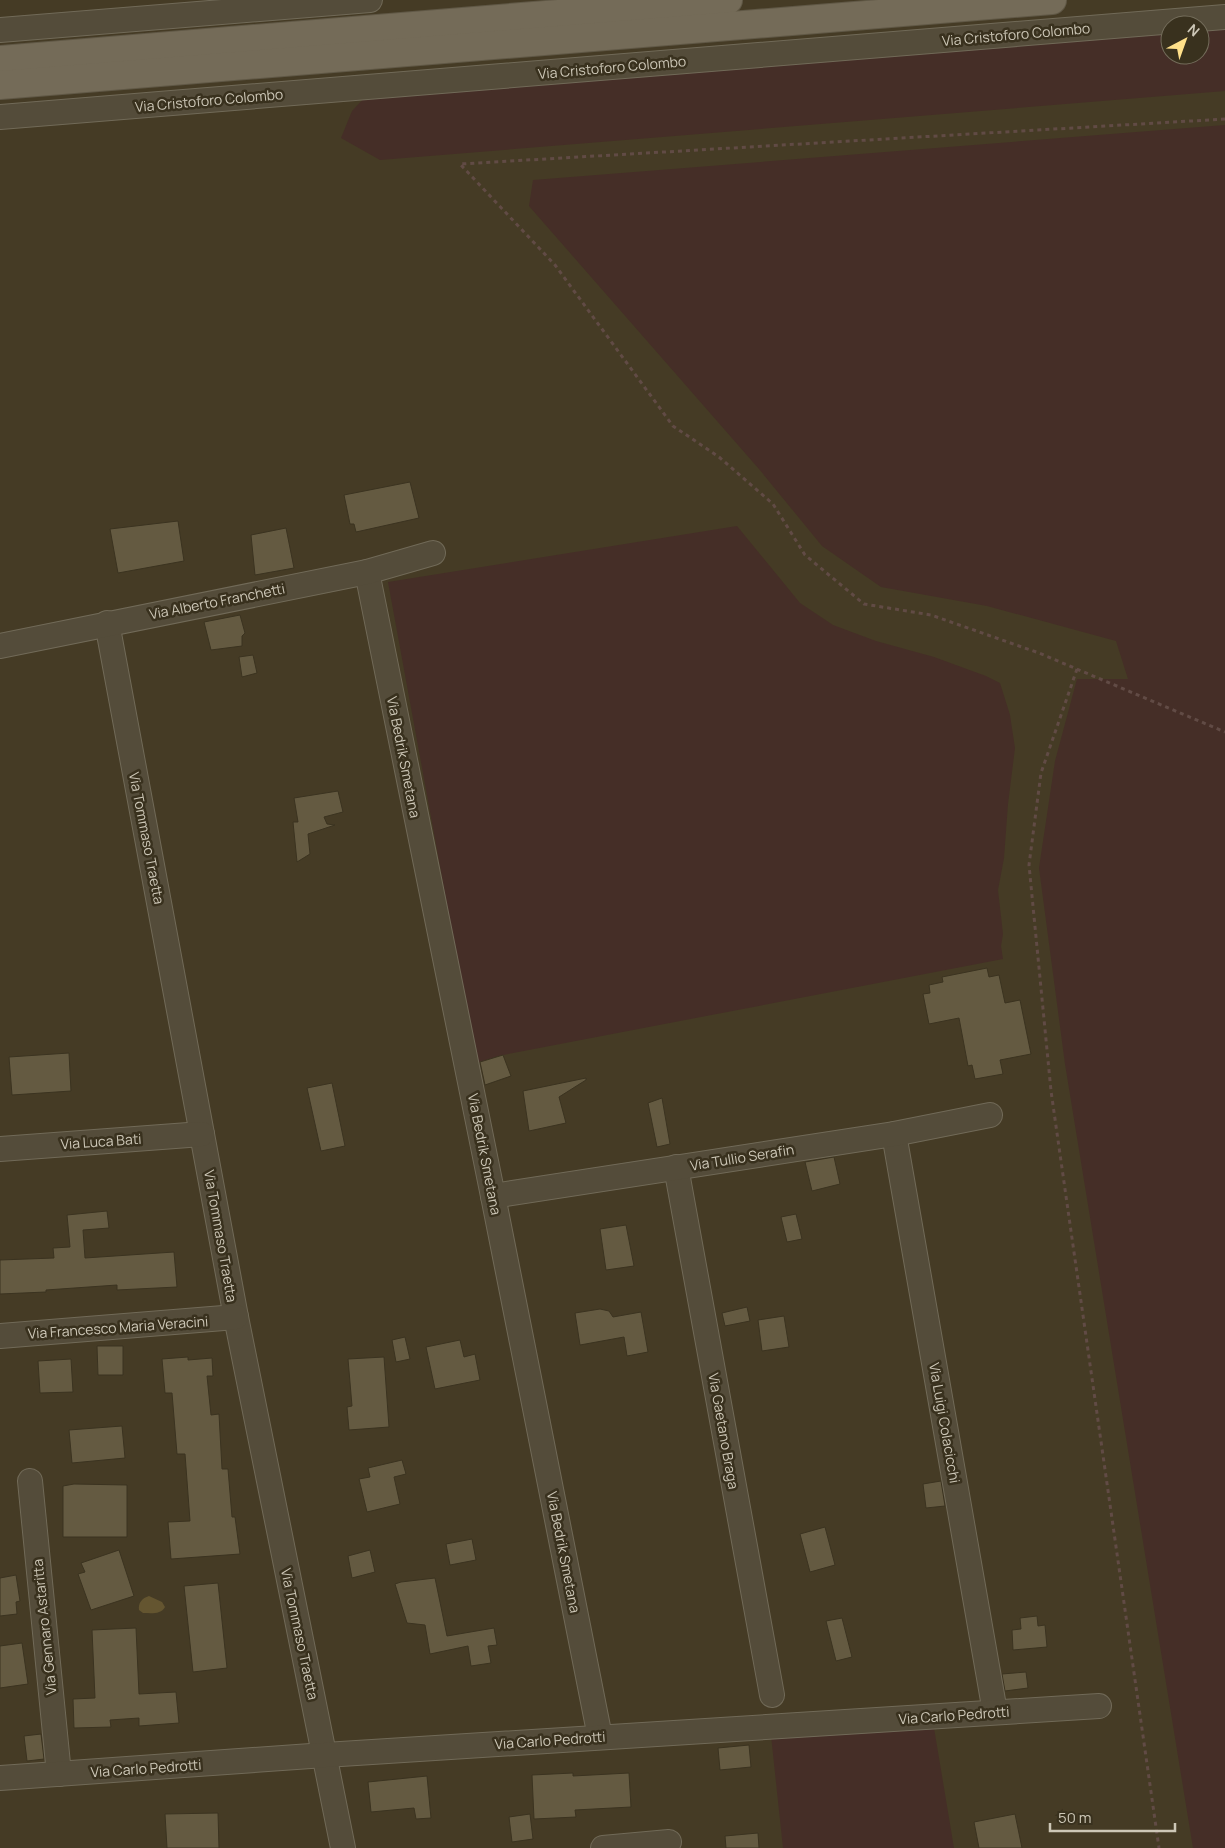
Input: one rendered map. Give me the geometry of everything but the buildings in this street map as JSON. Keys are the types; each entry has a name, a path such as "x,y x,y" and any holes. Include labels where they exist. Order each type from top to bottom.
{"main road":[{"path":"0,60 728,0"},
{"path":"0,85 1052,0"}],"street":[{"path":"0,30 370,0"},
{"name":"Via Cristoforo Colombo","path":"0,117 1225,18"},
{"name":"Via Alberto Franchetti","path":"0,646 367,572 433,553"},
{"name":"Via Bedrik Smetana","path":"367,572 600,1737"},
{"name":"Via Tommaso Traetta","path":"107,623 236,1318 326,1755 343,1848"},
{"name":"Via Tullio Serafin","path":"493,1196 894,1134 990,1115"},
{"name":"Via Luca Bati","path":"0,1148 202,1134"},
{"name":"Via Luigi Colacicchi","path":"894,1134 996,1712"},
{"name":"Via Gaetano Braga","path":"676,1167 772,1695"},
{"name":"Via Francesco Maria Veracini","path":"0,1336 236,1318"},
{"name":"Via Gennaro Astaritta","path":"30,1481 59,1774"},
{"name":"Via Carlo Pedrotti","path":"0,1778 600,1737 1099,1706"},
{"path":"603,1848 669,1842"}],"path":[{"path":"1225,119 460,164 555,265 673,426 719,457 773,504 805,556 864,604 930,615 1039,653 1225,732"},
{"path":"1077,669 1041,773 1029,865 1051,1091 1159,1848"}],"shaded area":[{"path":"1225,27 1225,91 380,160 341,138 352,111 368,94 1160,33 1160,65 1210,65 1210,28"},
{"path":"1225,125 1225,1848 1193,1848 1065,1064 1039,868 1055,761 1077,679 1128,679 1116,641 987,606 881,587 822,546 759,469 529,206 533,180"},
{"path":"737,526 800,603 833,625 876,641 934,657 1000,683 1010,715 1015,748 1004,858 998,890 1003,934 1001,946 1003,959 503,1055 476,1063 388,582"},
{"path":"149,1596 162,1602 165,1607 163,1610 143,1613 139,1610 141,1601"},
{"path":"932,1716 954,1848 783,1848 770,1726"}]}
